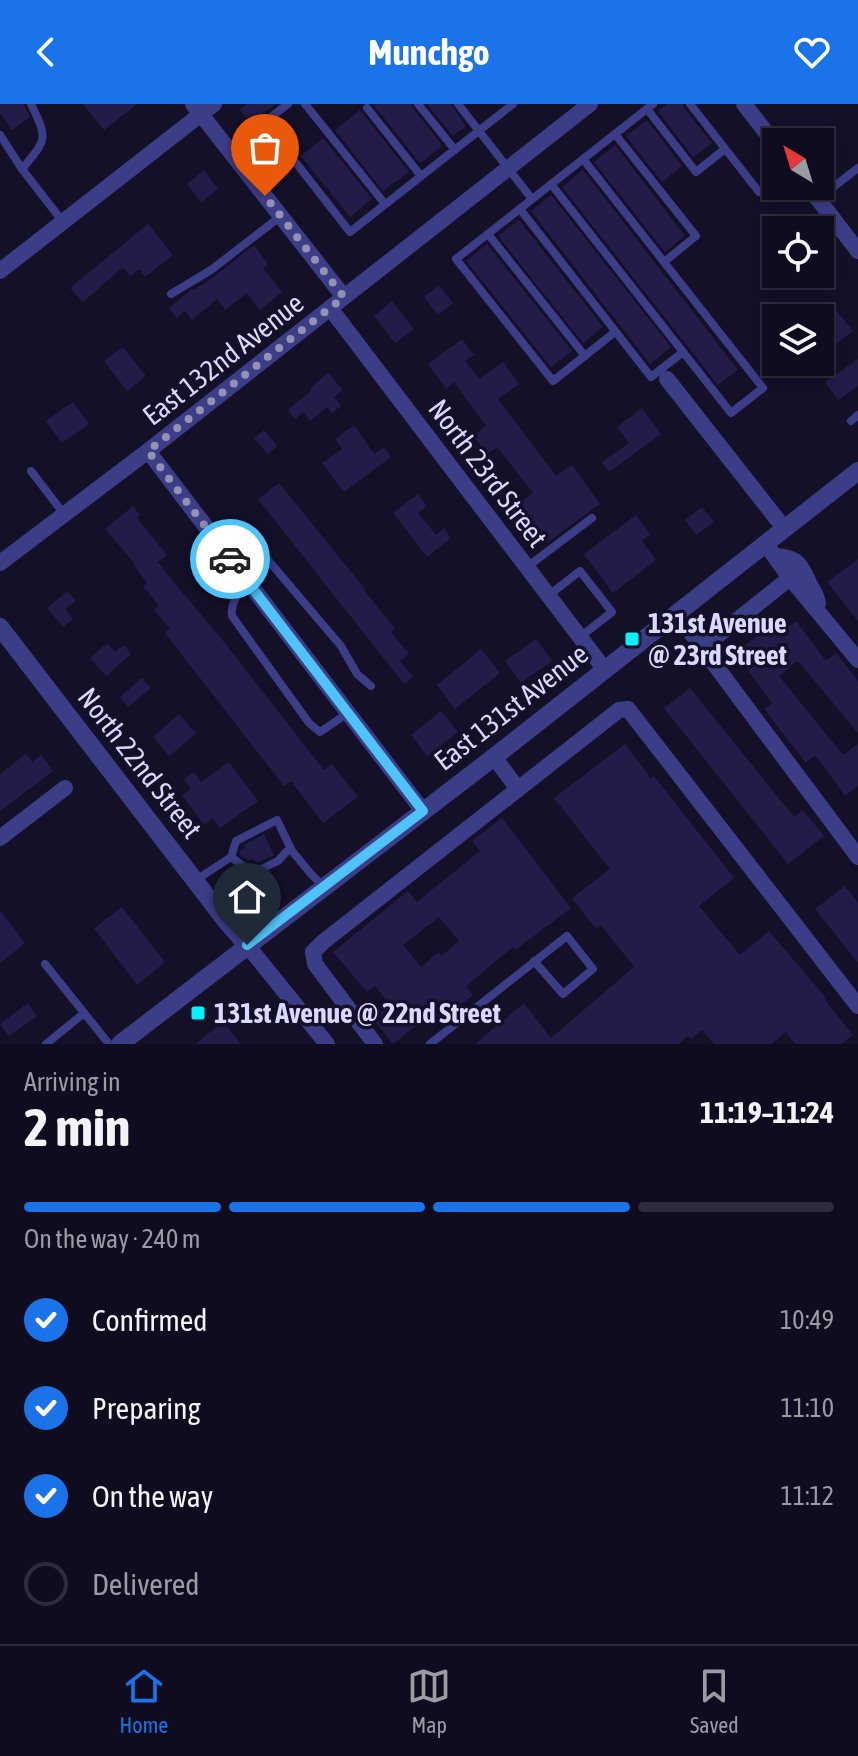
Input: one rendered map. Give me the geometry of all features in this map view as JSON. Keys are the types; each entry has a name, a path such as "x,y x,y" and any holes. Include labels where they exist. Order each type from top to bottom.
{"street":[{"name":"East 132nd Avenue","path":"0,563 148,451 590,104"},
{"path":"744,104 763,128"},
{"path":"0,271 203,107 344,297"},
{"path":"818,200 858,251"},
{"name":"North 23rd Street","path":"330,308 605,670"},
{"path":"667,379 784,528"},
{"path":"148,451 423,811"},
{"name":"East 131st Avenue","path":"120,1044 677,614 771,550 784,528 858,471"},
{"path":"771,550 790,578 858,660"},
{"path":"771,550 798,563 808,576 817,596 818,612"},
{"path":"702,648 790,578"},
{"path":"677,614 858,857"},
{"name":"North 22nd Street","path":"0,627 195,881 327,1044"},
{"path":"375,1044 315,964 313,952 619,710 628,709 858,1006"},
{"path":"494,757 518,789"},
{"path":"0,838 65,788"}],"lane":[{"path":"22,169 39,149 44,137 31,104"},
{"path":"288,104 264,122 350,232 513,104"},
{"path":"305,104 385,204"},
{"path":"418,104 455,150"},
{"path":"458,104 532,199"},
{"path":"690,104 759,192"},
{"path":"615,332 553,381 456,259 650,107 696,172 725,149"},
{"path":"367,108 421,176"},
{"path":"615,134 696,236 664,262"},
{"path":"0,135 63,222"},
{"path":"551,184 731,413 763,388 583,159"},
{"path":"834,181 858,168"},
{"path":"520,209 651,377 683,352"},
{"path":"171,294 211,270 281,216"},
{"path":"488,234 585,356"},
{"path":"31,471 64,514"},
{"path":"527,567 592,518"},
{"path":"235,565 257,547 341,646 357,674 371,686"},
{"path":"549,595 580,571 612,612 580,637"},
{"path":"249,584 236,596 232,616 309,723 320,732 348,713"},
{"path":"195,881 231,857 236,841 277,820 290,851 324,887"},
{"path":"273,851 290,851"},
{"path":"231,857 257,871 290,851"},
{"path":"243,866 253,862"},
{"path":"430,1044 534,961 567,936 593,969 563,994 534,961"},
{"path":"45,964 109,1044"},
{"path":"46,1044 83,1014"}],"building":[{"path":"0,104 23,104 30,117 12,130 0,113"},
{"path":"83,104 137,104 104,130"},
{"path":"247,104 276,104 250,123 240,110"},
{"path":"373,104 411,104 441,147 420,163"},
{"path":"427,104 451,104 466,126 453,136"},
{"path":"667,104 683,104 712,143 693,157 658,111"},
{"path":"360,110 409,172 383,191 335,130"},
{"path":"647,120 682,166 662,182 626,136"},
{"path":"323,138 372,199 350,217 301,156"},
{"path":"615,145 685,236 665,252 594,162"},
{"path":"204,170 218,189 201,202 187,184"},
{"path":"583,170 738,370 718,385 562,187"},
{"path":"551,195 671,347 650,364 531,211"},
{"path":"519,220 603,327 583,343 498,236"},
{"path":"148,224 173,255 145,277 139,269 130,276 123,267 83,302 70,288"},
{"path":"487,244 572,351 551,367 466,261"},
{"path":"254,245 268,264 263,268 282,292 260,310 247,293 225,310 217,299 192,320 185,311 177,318 169,308"},
{"path":"439,285 453,303 438,315 424,297"},
{"path":"392,301 414,329 395,343 374,316"},
{"path":"834,308 853,331 834,345"},
{"path":"462,339 474,355 465,361 479,379 503,362 519,384 498,399 556,476 572,465 600,504 548,542 519,503 533,493 497,447 488,454 473,436 486,426 454,382 446,389 428,364"},
{"path":"123,347 146,376 127,391 104,361"},
{"path":"858,359 858,386 838,400 825,382"},
{"path":"328,373 343,390 334,397 341,406 332,413 327,407 310,421 303,412 295,419 288,410"},
{"path":"73,402 89,424 62,443 46,421"},
{"path":"642,408 661,434 609,472 602,462 629,443 617,427"},
{"path":"354,425 374,454 384,447 391,457 344,492 322,463 342,449 335,439"},
{"path":"264,430 277,446 268,454 254,438"},
{"path":"279,483 395,629 391,632 409,654 400,661 413,677 404,684 258,499"},
{"path":"418,494 427,506 418,513 436,535 444,528 451,538 427,557 393,513"},
{"path":"133,506 140,515 137,518 167,555 158,562 171,579 324,770 332,764 358,797 323,823 291,781 284,786 165,633 170,629 154,610 159,606 143,586 147,583 105,529"},
{"path":"702,507 714,522 696,535 685,520"},
{"path":"636,515 650,534 642,541 656,560 613,593 584,554"},
{"path":"858,559 858,621 827,582"},
{"path":"68,591 76,601 65,609 73,619 63,627 47,608"},
{"path":"780,619 787,628 796,621 826,661 836,653 858,681 858,733 798,661 779,676 843,755 858,744 858,786 845,796 815,755 806,763 764,709 772,703 742,662 751,655 744,646"},
{"path":"536,639 552,661 521,683 505,661"},
{"path":"107,643 115,652 124,645 131,654 106,676 90,658"},
{"path":"481,649 500,673 455,709 437,685"},
{"path":"142,678 151,688 128,707 120,697"},
{"path":"690,688 794,817 803,810 824,836 788,864 664,708"},
{"path":"441,711 458,732 427,756 411,735"},
{"path":"179,714 196,734 169,756 153,737"},
{"path":"625,744 734,878 699,906 740,955 769,931 853,1035 841,1044 795,1044 786,1032 771,1044 714,1044 702,1030 678,1044 475,1044 524,1003 551,1038 634,967 601,925 596,929 572,898 610,869 554,798"},
{"path":"26,754 32,762 41,755 53,771 0,811 0,774"},
{"path":"229,762 258,801 220,828 213,818 204,825 182,795 191,789 184,779 194,772 201,782"},
{"path":"502,818 571,908 515,950 513,947 466,986 473,995 446,1016 439,1008 393,1044 373,1019 390,1005 375,986 367,992 333,952 408,891 417,902 480,851 472,841","holes":["439,917 459,941 421,967 403,945"]},
{"path":"264,834 274,855 257,863 240,855 244,845"},
{"path":"845,886 858,903 858,963 815,909"},
{"path":"122,907 165,962 137,985 94,928"},
{"path":"0,910 25,943 0,963"},
{"path":"28,1003 37,1016 9,1036 0,1024"},
{"path":"223,1022 241,1044 195,1044"}],"way so far":[{"path":"230,559 148,451 344,297 265,196"}],"place":[{"name":"131st Avenue @ 23rd Street","path":"632,639"},
{"name":"131st Avenue @ 22nd Street","path":"198,1013"}],"route":[{"path":"230,559 423,811 247,945"}]}
